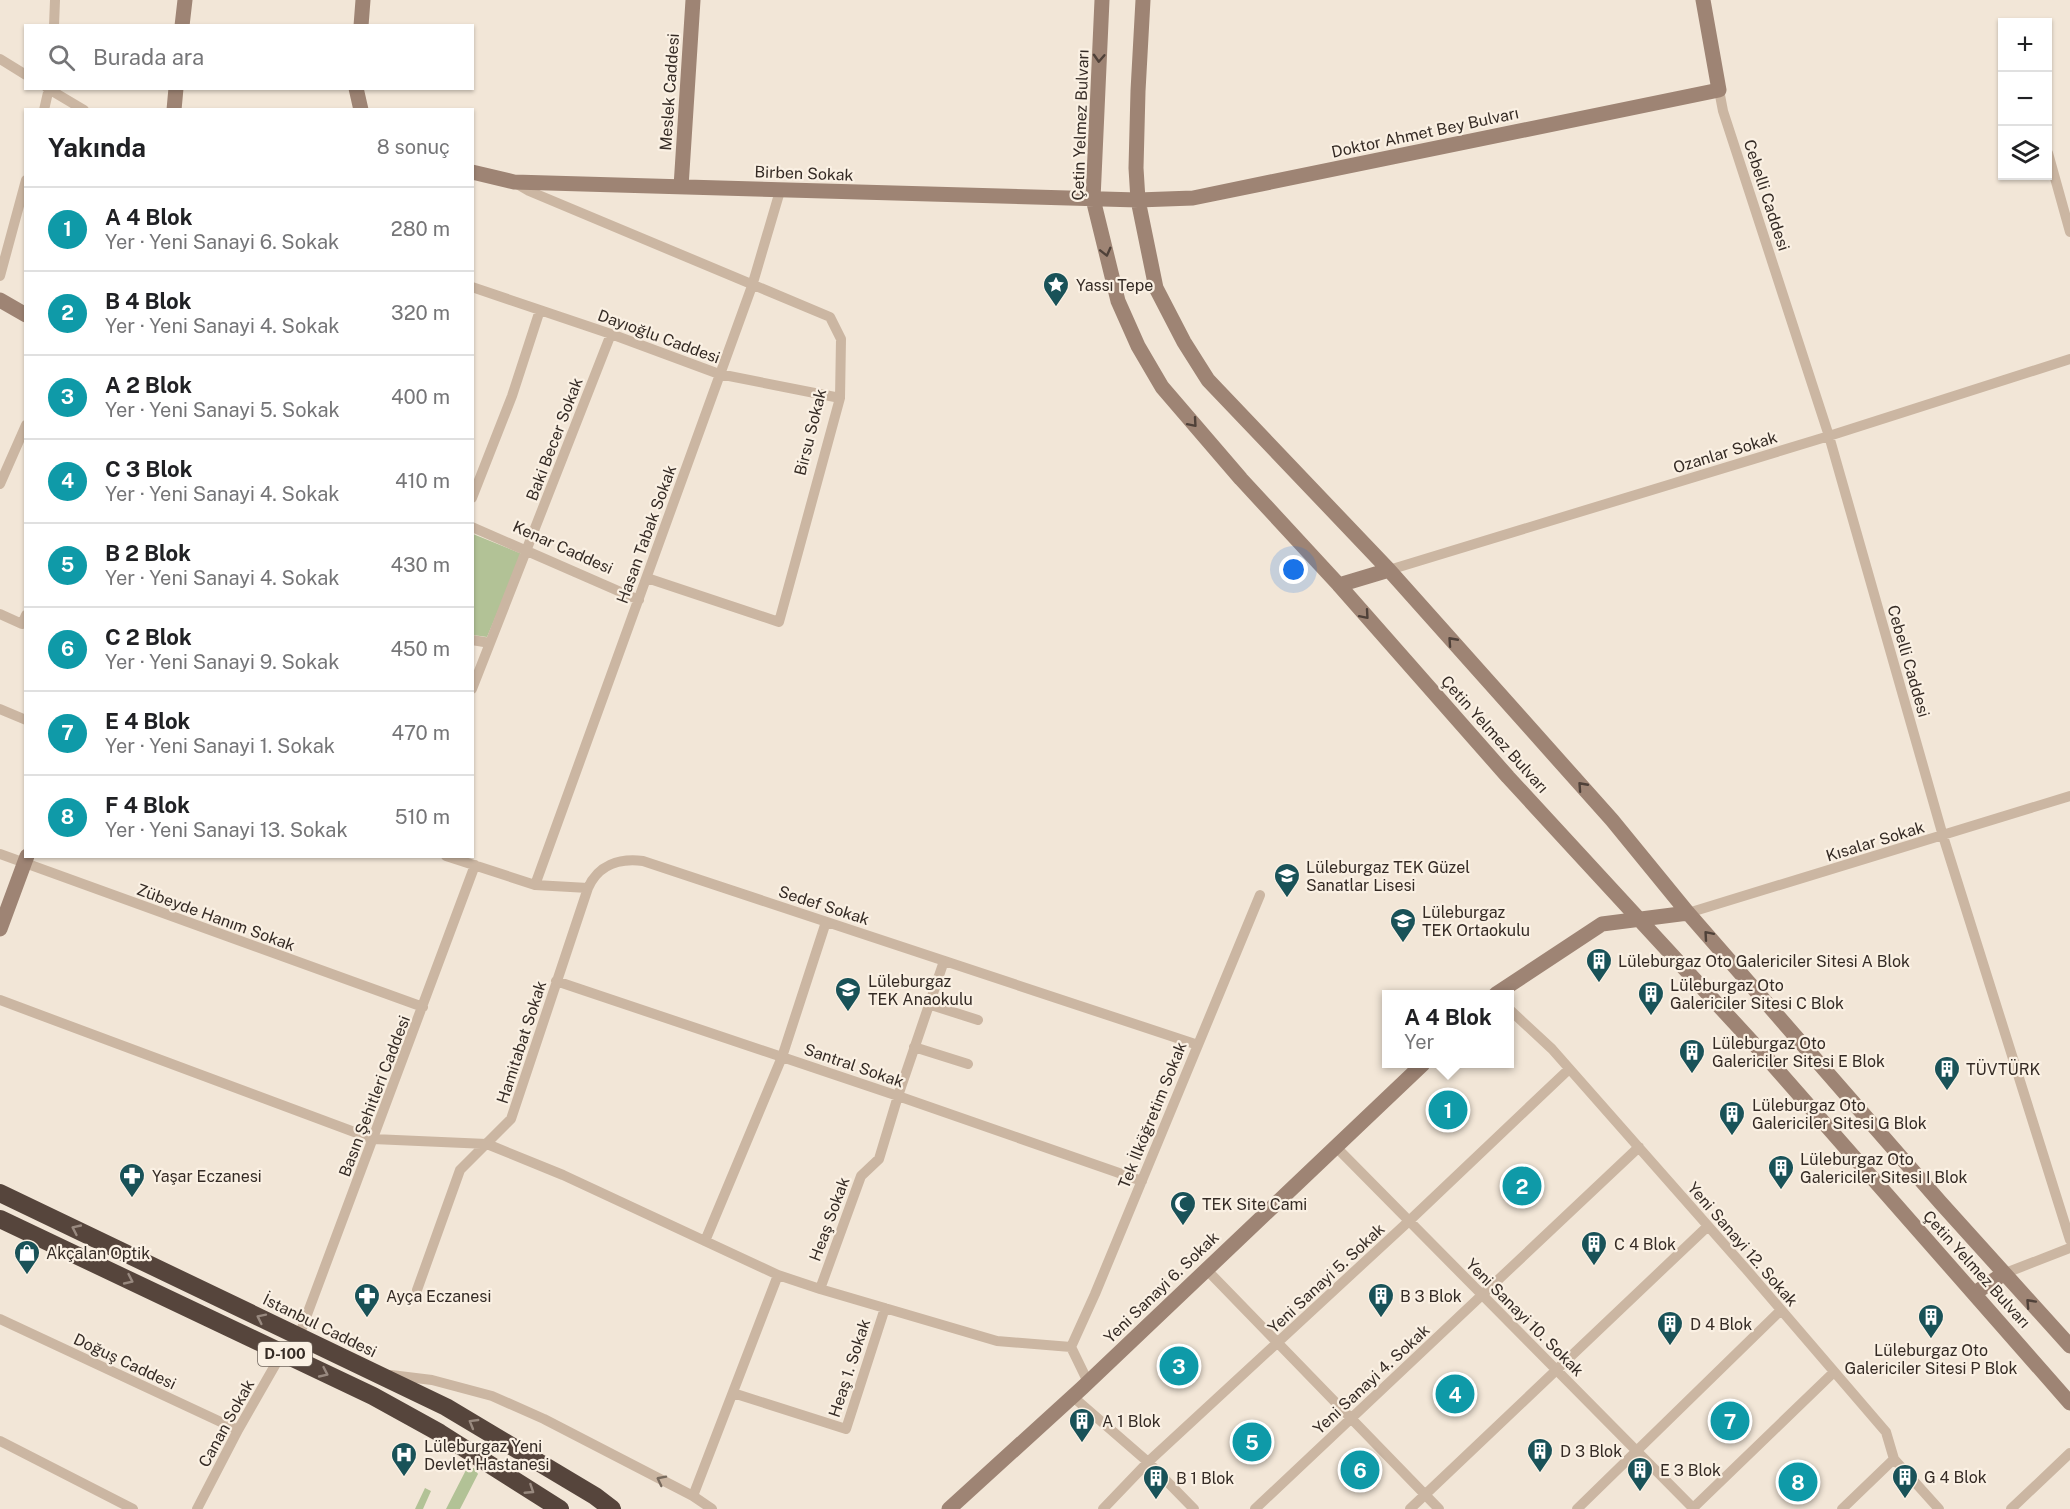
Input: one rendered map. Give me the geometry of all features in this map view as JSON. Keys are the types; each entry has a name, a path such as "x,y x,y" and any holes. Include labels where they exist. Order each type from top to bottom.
{"highway":[{"name":"İstanbul Caddesi","path":"0,1194 446,1407 595,1496 612,1509"},
{"name":"D-100","path":"0,1219 373,1396 440,1433 560,1509"}],"street":[{"path":"54,24 55,0"},
{"path":"182,24 185,0"},
{"path":"361,24 363,0"},
{"name":"Meslek Caddesi","path":"681,187 693,0"},
{"name":"Çetin Yelmez Bulvarı","path":"1102,0 1093,199 1118,301 1138,346 1162,387 1241,479 1508,777 1766,1057 2070,1403"},
{"name":"Çetin Yelmez Bulvarı","path":"1143,0 1136,168 1138,200 1156,288 1184,342 1208,380 1389,570 1612,820 1688,912 2003,1274 2070,1346"},
{"path":"1703,0 1719,90"},
{"path":"0,59 24,74"},
{"path":"44,108 49,90"},
{"path":"51,90 81,108"},
{"path":"174,108 176,90"},
{"path":"356,90 361,108"},
{"name":"Doktor Ahmet Bey Bulvarı","path":"1093,199 1192,198 1719,90"},
{"name":"Cebelli Caddesi","path":"1719,90 1723,111 1829,436 1943,836 2070,1240"},
{"path":"2052,167 2070,232"},
{"name":"Birsu Sokak","path":"474,172 514,182 529,191 830,317 841,339 840,398 779,622 647,578"},
{"name":"Birben Sokak","path":"514,182 1093,199"},
{"path":"0,276 24,187"},
{"name":"Hasan Tabak Sokak","path":"535,885 752,286 780,191"},
{"name":"Dayıoğlu Caddesi","path":"474,288 611,334 719,374 840,398"},
{"path":"0,300 24,314"},
{"path":"474,493 512,396 540,310"},
{"name":"Baki Becer Sokak","path":"474,684 611,334"},
{"name":"Ozanlar Sokak","path":"1389,570 1829,436 2070,359"},
{"path":"0,484 24,430"},
{"name":"Kenar Caddesi","path":"474,528 639,600"},
{"path":"1338,585 1389,570"},
{"path":"0,614 24,619"},
{"path":"474,640 490,643"},
{"path":"0,709 24,719"},
{"name":"Kısalar Sokak","path":"1688,912 2070,796"},
{"name":"Zübeyde Hanım Sokak","path":"0,854 25,860 423,1007"},
{"path":"452,858 535,885 588,888"},
{"path":"0,929 25,860"},
{"name":"Sedef Sokak","path":"588,888 597,873 611,863 643,861 1198,1045"},
{"name":"Basın Şehitleri Caddesi","path":"299,1336 475,865"},
{"name":"Hamitabat Sokak","path":"417,1290 460,1170 511,1119 588,888"},
{"name":"Tek İlköğretim Sokak","path":"1071,1347 1260,895"},
{"path":"1502,990 1602,924 1688,912"},
{"path":"705,1241 782,1057 826,922"},
{"name":"Heaş Sokak","path":"820,1289 861,1176 879,1159 944,961"},
{"name":"Santral Sokak","path":"556,981 1142,1181"},
{"path":"0,1000 373,1139 487,1144 563,1175 778,1275 820,1289 997,1341 1071,1347 1088,1382"},
{"path":"928,1004 978,1020"},
{"name":"Yeni Sanayi 12. Sokak","path":"1514,1015 1552,1049 1886,1432 1894,1459 1939,1509"},
{"path":"914,1047 968,1064"},
{"name":"Yeni Sanayi 6. Sokak","path":"951,1508 1088,1382 1419,1068"},
{"name":"Yeni Sanayi 5. Sokak","path":"1103,1509 1148,1462 1409,1221 1569,1069"},
{"name":"Yeni Sanayi 10. Sokak","path":"1335,1146 1693,1509"},
{"name":"Yeni Sanayi 4. Sokak","path":"1255,1509 1639,1147"},
{"path":"1410,1509 1708,1226"},
{"path":"1975,1293 2003,1274 2070,1248"},
{"path":"1206,1269 1438,1509"},
{"path":"693,1496 778,1275"},
{"name":"Heaş 1. Sokak","path":"733,1393 846,1429 885,1308"},
{"path":"1577,1509 1781,1310"},
{"name":"Doğuş Caddesi","path":"0,1319 238,1430"},
{"name":"Canan Sokak","path":"197,1509 282,1353"},
{"path":"1693,1509 1834,1372"},
{"path":"375,1373 432,1380 492,1396 544,1419 693,1496 712,1509"},
{"path":"1072,1396 1148,1462 1194,1509"},
{"path":"0,1441 133,1509"},
{"path":"2011,1509 2070,1453"},
{"path":"1842,1509 1894,1459"}],"green space":[{"path":"474,534 522,554 487,637 474,635"},
{"path":"467,1468 474,1468 478,1474 460,1509 446,1509"},
{"path":"425,1488 431,1491 423,1509 415,1509"}],"place":[{"name":"Yassı Tepe","path":"1056,308"},
{"name":"Lüleburgaz TEK Güzel Sanatlar Lisesi","path":"1287,899"},
{"name":"Lüleburgaz TEK Ortaokulu","path":"1403,944"},
{"name":"Lüleburgaz Oto Galericiler Sitesi A Blok","path":"1599,984"},
{"name":"Lüleburgaz TEK Anaokulu","path":"848,1013"},
{"name":"Lüleburgaz Oto Galericiler Sitesi C Blok","path":"1651,1017"},
{"name":"Lüleburgaz Oto Galericiler Sitesi E Blok","path":"1692,1075"},
{"name":"TÜVTÜRK","path":"1947,1092"},
{"name":"A 4 Blok","path":"1448,1110"},
{"name":"Lüleburgaz Oto Galericiler Sitesi G Blok","path":"1732,1137"},
{"name":"B 4 Blok","path":"1522,1186"},
{"name":"Lüleburgaz Oto Galericiler Sitesi I Blok","path":"1781,1191"},
{"name":"Yaşar Eczanesi","path":"132,1199"},
{"name":"TEK Site Cami","path":"1183,1227"},
{"name":"C 4 Blok","path":"1594,1267"},
{"name":"Akçalan Optik","path":"27,1276"},
{"name":"Ayça Eczanesi","path":"367,1319"},
{"name":"B 3 Blok","path":"1381,1319"},
{"name":"Lüleburgaz Oto Galericiler Sitesi P Blok","path":"1931,1340"},
{"name":"D 4 Blok","path":"1670,1347"},
{"name":"A 2 Blok","path":"1179,1366"},
{"name":"C 3 Blok","path":"1455,1394"},
{"name":"E 4 Blok","path":"1730,1421"},
{"name":"B 2 Blok","path":"1252,1442"},
{"name":"A 1 Blok","path":"1082,1444"},
{"name":"C 2 Blok","path":"1360,1470"},
{"name":"D 3 Blok","path":"1540,1474"},
{"name":"Lüleburgaz Yeni Devlet Hastanesi","path":"404,1478"},
{"name":"F 4 Blok","path":"1798,1482"},
{"name":"E 3 Blok","path":"1640,1493"},
{"name":"G 4 Blok","path":"1905,1500"},
{"name":"B 1 Blok","path":"1156,1501"}]}
